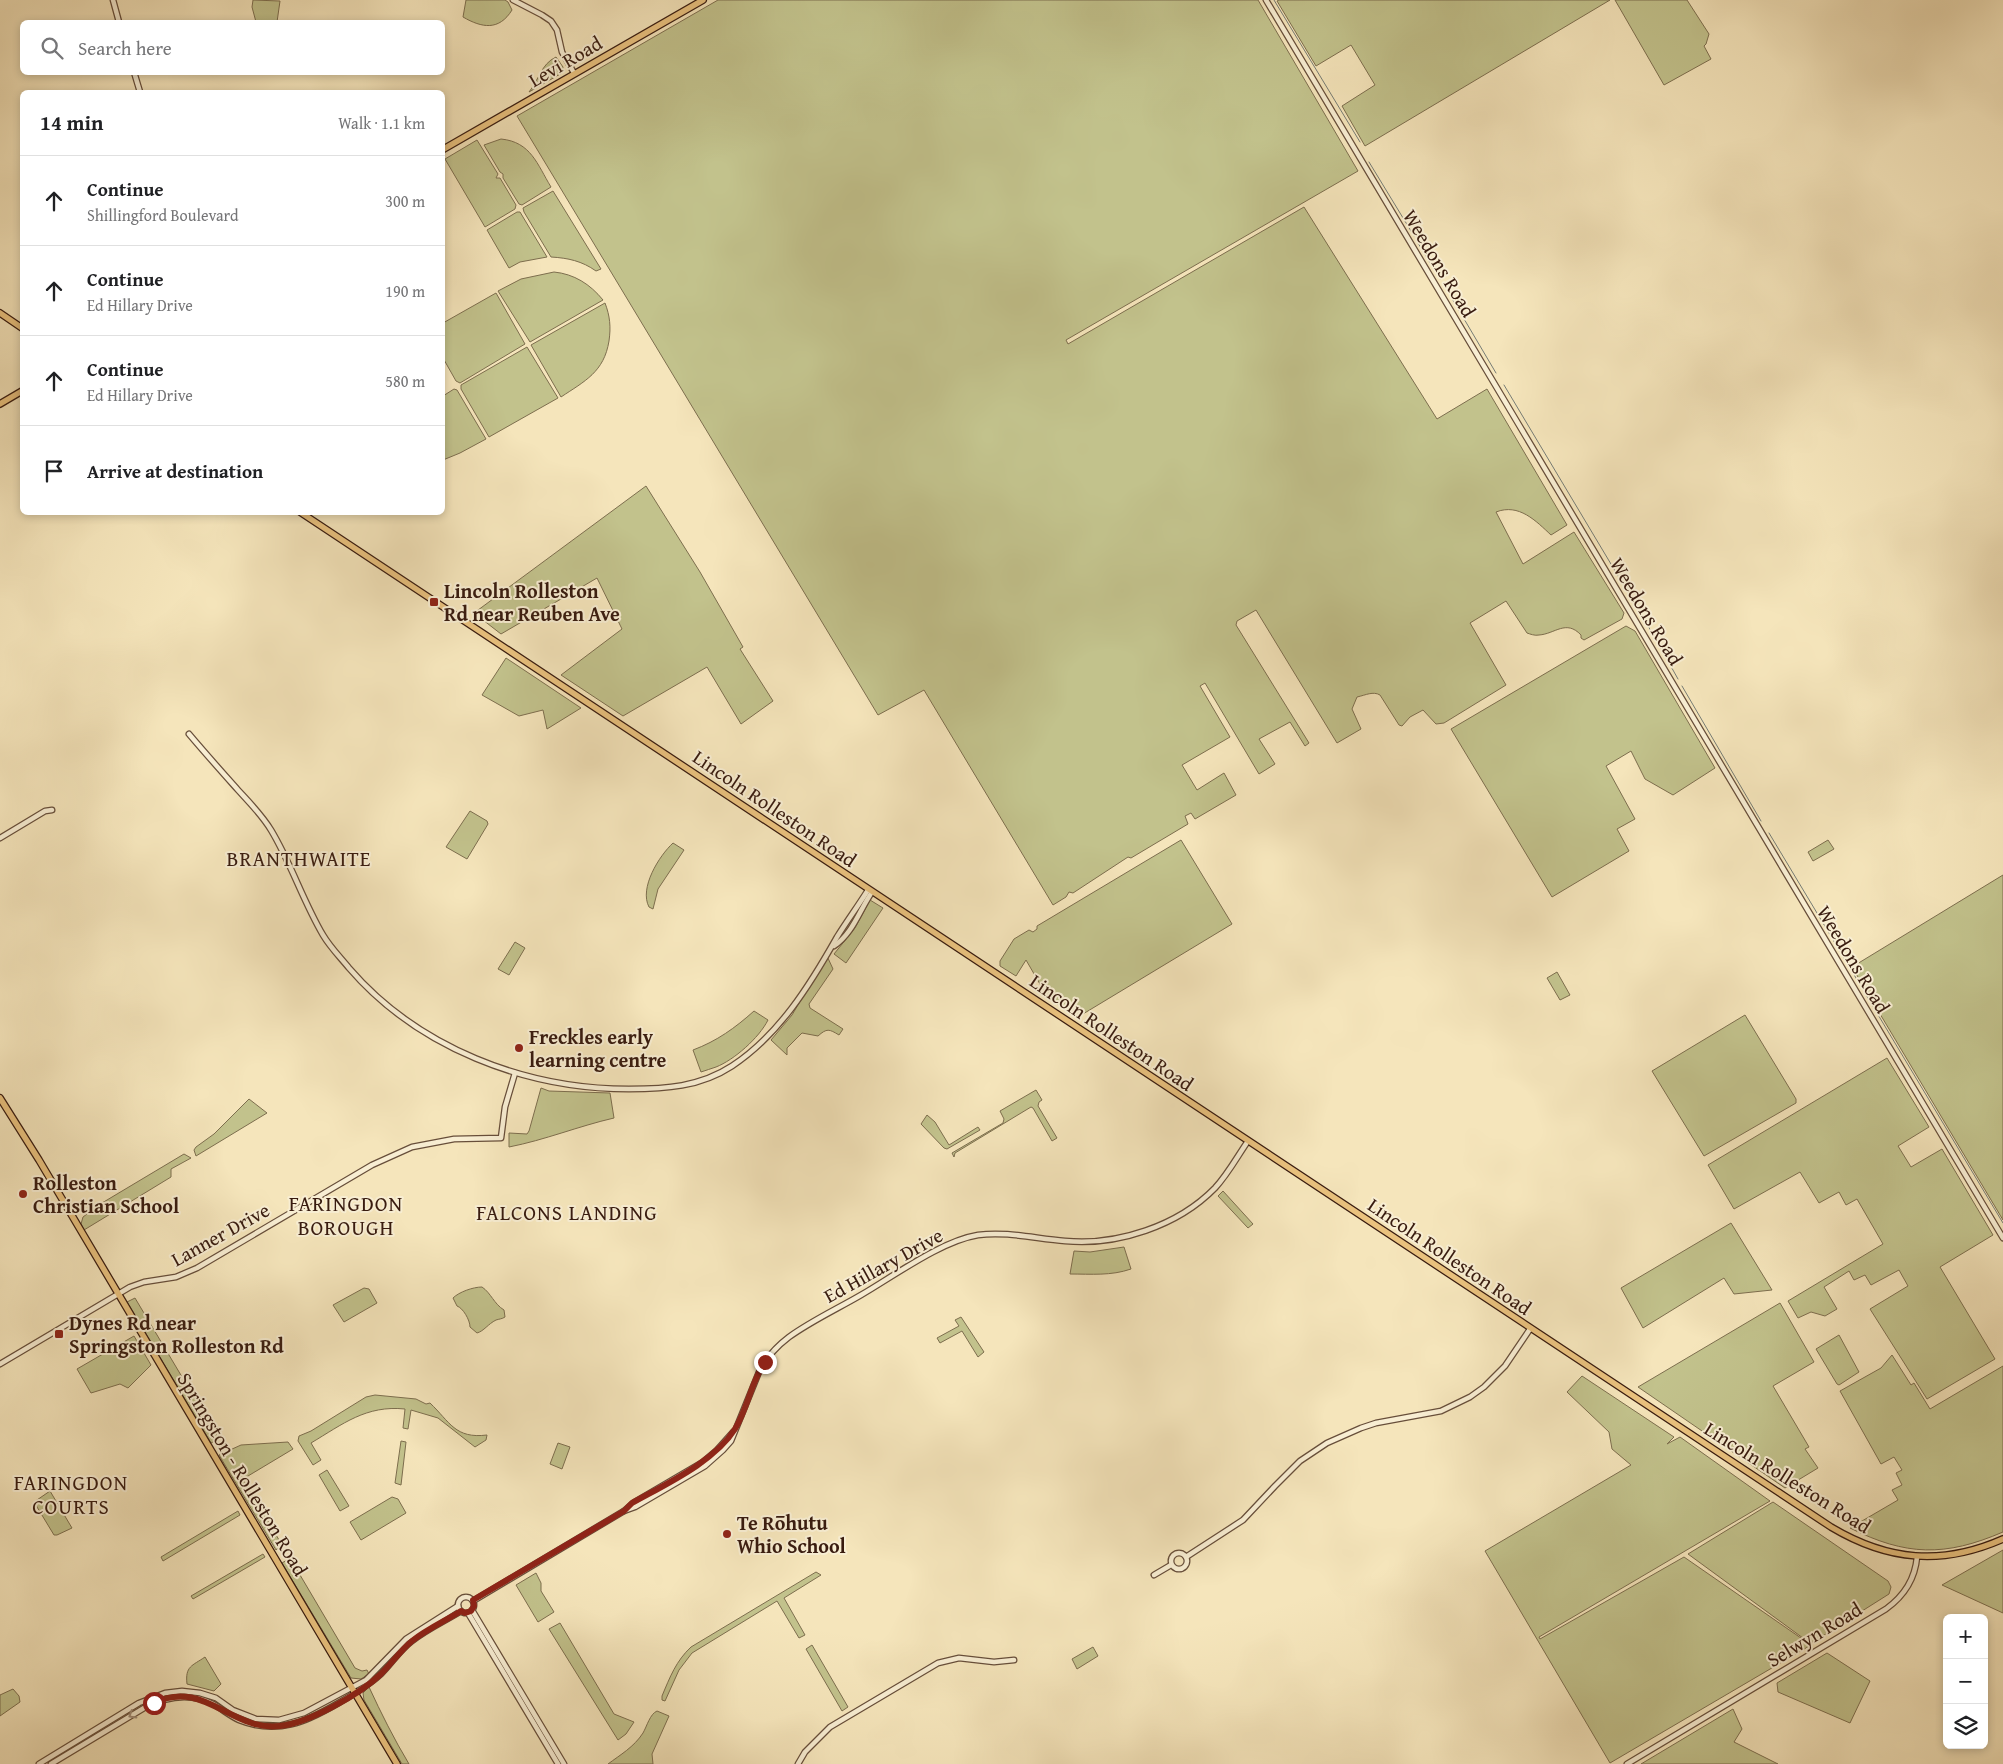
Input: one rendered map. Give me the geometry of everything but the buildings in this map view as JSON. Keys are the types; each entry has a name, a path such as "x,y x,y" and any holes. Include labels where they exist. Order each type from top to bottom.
{"main road":[{"name":"Levi Road","path":"445,148 703,0"},
{"path":"0,313 20,327"},
{"path":"0,404 20,392"},
{"name":"Lincoln Rolleston Road","path":"305,515 1831,1527 1878,1550 1917,1557"},
{"name":"Springston - Rolleston Road","path":"0,1098 39,1160 397,1764"},
{"path":"1917,1557 1965,1553 2003,1539"}],"street":[{"path":"113,0 118,20"},
{"path":"513,0 542,14 551,21 557,30 562,52 574,73"},
{"name":"Weedons Road","path":"1266,0 2003,1238"},
{"path":"135,75 139,90"},
{"path":"189,734 265,820 320,929 330,945 358,978 397,1012 443,1042 477,1059 515,1073 564,1084 617,1089 668,1088 710,1079 747,1055 787,1016 833,947 851,929 870,891"},
{"path":"0,838 45,811 52,810"},
{"name":"Lanner Drive","path":"0,1364 117,1294 144,1282 171,1278 187,1273 372,1164 412,1147 454,1139 502,1138 505,1107 515,1073"},
{"name":"Ed Hillary Drive","path":"473,1600 624,1511 632,1503 708,1458 735,1429 762,1366 784,1341 813,1322 942,1247 967,1238 984,1234 1007,1234 1084,1242 1109,1240 1143,1231 1167,1221 1189,1208 1214,1188 1248,1141"},
{"path":"1186,1557 1243,1520 1300,1461 1327,1443 1369,1425 1441,1411 1470,1397 1484,1387 1505,1366 1530,1329"},
{"path":"1182,1553 1186,1557 1187,1562 1182,1569 1178,1570 1171,1565 1171,1558 1174,1554 1182,1553"},
{"name":"Selwyn Road","path":"1627,1764 1886,1610 1908,1587 1914,1575 1917,1557"},
{"path":"1154,1575 1171,1565"},
{"path":"460,1609 460,1600 464,1597 469,1598 473,1600 474,1606 470,1612"},
{"path":"50,1764 144,1708 167,1698 200,1699 241,1721 259,1725 278,1727 308,1719 354,1693 380,1675 412,1641 460,1609"},
{"path":"38,1764 157,1694 182,1691 200,1693 216,1698 243,1715 256,1718 279,1720 304,1713 366,1680 412,1634 460,1609 470,1612 564,1764"},
{"path":"470,1612 558,1764"},
{"path":"798,1764 816,1740 830,1727 938,1663 960,1658 994,1662 1014,1660"}],"green space":[{"path":"253,0 280,1 277,20 255,20 252,7"},
{"path":"466,0 505,0 512,10 502,22 490,26 477,24 463,17"},
{"path":"718,0 1258,0 1358,171 1066,340 1068,344 1304,207 1437,419 1487,389 1567,525 1551,535 1533,519 1520,512 1504,510 1496,512 1523,564 1574,532 1624,613 1622,619 1584,640 1576,630 1570,628 1534,635 1527,633 1506,601 1470,623 1506,685 1444,723 1436,724 1423,710 1410,717 1402,726 1399,725 1380,695 1372,693 1357,697 1352,709 1361,729 1337,743 1256,610 1237,621 1236,625 1309,743 1305,746 1290,722 1259,739 1275,764 1259,774 1205,683 1200,686 1230,737 1182,765 1197,790 1224,773 1236,795 1195,819 1191,813 1185,816 1188,824 1131,858 1128,857 1073,893 1069,892 1066,897 1053,905 924,690 878,715 517,116"},
{"path":"1610,0 1365,146 1342,106 1375,85 1351,45 1316,66 1277,1"},
{"path":"1615,0 1687,0 1709,34 1704,46 1711,59 1664,85"},
{"path":"556,57 563,67 562,73 529,92 547,64"},
{"path":"501,139 511,141 526,149 537,162 551,187 522,205 519,204 503,178 503,174 484,145"},
{"path":"477,140 498,174 496,178 500,178 516,205 515,209 485,227 445,159"},
{"path":"553,191 601,269 596,271 575,261 551,257 523,208"},
{"path":"520,212 547,257 520,262 509,268 487,230"},
{"path":"554,272 568,275 581,281 593,289 603,300 530,342 498,291 521,279"},
{"path":"496,293 525,344 460,383 456,381 445,362 445,322"},
{"path":"605,303 610,331 603,361 592,375 561,397 531,345"},
{"path":"527,347 558,398 489,437 461,389 461,385"},
{"path":"454,389 457,390 486,439 445,459 445,395"},
{"path":"646,486 700,572 743,647 740,649 773,701 741,724 707,667 623,716 561,675 622,629 597,578 501,634 474,613"},
{"path":"1626,626 1635,631 1715,768 1673,795 1645,779 1631,751 1606,766 1635,819 1617,829 1629,851 1552,897 1451,729"},
{"path":"506,658 581,708 547,729 543,710 519,716 482,695"},
{"path":"470,811 487,821 488,824 467,859 446,847"},
{"path":"1181,840 1232,924 1078,1017 1048,998 1026,960 1016,976 1000,966 1000,961 1014,939 1029,930 1033,932 1037,929 1037,926"},
{"path":"1828,840 1834,849 1813,861 1808,852"},
{"path":"673,843 684,850 658,889 653,909 649,907 647,899 649,882 657,864"},
{"path":"2003,875 2003,1220 1852,967"},
{"path":"870,900 883,908 846,963 834,954 855,928"},
{"path":"515,942 525,948 509,975 498,969"},
{"path":"827,956 833,969 809,1004 810,1008 843,1029 839,1035 828,1030 818,1036 802,1033 787,1048 787,1055 771,1040 792,1015"},
{"path":"1557,972 1570,995 1560,1000 1547,978"},
{"path":"754,1011 768,1020 759,1034 745,1048 723,1064 701,1072 693,1050 725,1034"},
{"path":"1745,1015 1796,1099 1796,1103 1704,1156 1652,1071"},
{"path":"1887,1058 1929,1127 1898,1146 1911,1167 1942,1149 1993,1235 1940,1267 1995,1359 1927,1399 1870,1309 1908,1286 1899,1270 1871,1285 1865,1275 1854,1280 1849,1271 1824,1287 1837,1309 1825,1316 1811,1312 1798,1318 1788,1301 1883,1244 1857,1199 1846,1205 1839,1192 1819,1203 1800,1172 1734,1209 1708,1165"},
{"path":"541,1088 549,1091 610,1093 614,1118 509,1147 509,1133 527,1134 529,1131"},
{"path":"1036,1090 1042,1100 1038,1106 1057,1138 1052,1141 1031,1107 955,1153 954,1157 952,1153 1003,1123 1004,1119 1000,1111"},
{"path":"249,1099 267,1113 196,1156 194,1150 196,1147 214,1134"},
{"path":"927,1115 935,1122 949,1145 978,1127 980,1130 947,1149 921,1124"},
{"path":"184,1154 191,1158 171,1169 171,1177 84,1230 81,1224 83,1217 102,1203"},
{"path":"1223,1191 1253,1224 1248,1228 1218,1196"},
{"path":"1731,1223 1772,1290 1734,1294 1724,1278 1643,1328 1621,1288"},
{"path":"1124,1247 1131,1269 1108,1274 1070,1274 1074,1251 1090,1252"},
{"path":"482,1287 504,1310 505,1317 496,1320 477,1333 470,1327 466,1315 457,1306 453,1298 466,1290"},
{"path":"364,1288 369,1289 377,1303 344,1322 333,1305"},
{"path":"135,1298 219,1439 211,1443 127,1302"},
{"path":"1780,1303 1814,1362 1773,1386 1809,1447 1805,1449 1818,1468 1785,1488 1638,1387"},
{"path":"961,1317 984,1352 978,1357 962,1331 940,1343 937,1338 959,1326 955,1320"},
{"path":"1839,1335 1859,1372 1839,1385 1816,1349"},
{"path":"134,1336 151,1365 128,1388 120,1384 91,1393 77,1369"},
{"path":"1892,1355 1911,1385 1914,1383 1930,1409 2003,1366 2003,1532 1962,1546 1926,1550 1889,1544 1850,1528 1898,1500 1892,1490 1902,1485 1896,1473 1902,1470 1894,1457 1881,1464 1840,1391 1881,1368"},
{"path":"1582,1376 1674,1437 1667,1444 1680,1437 1770,1501 1539,1637 1540,1639 1684,1557 1811,1645 1610,1763 1485,1551 1631,1465 1612,1449 1609,1432 1567,1392"},
{"path":"375,1395 416,1399 426,1404 430,1403 448,1423 460,1432 476,1436 487,1435 486,1440 475,1447 438,1418 411,1410 408,1429 403,1428 405,1409 378,1410 355,1417 311,1443 321,1460 313,1465 298,1441 299,1436 311,1431 366,1397"},
{"path":"401,1441 406,1442 401,1485 395,1483"},
{"path":"288,1442 293,1449 243,1479 282,1545 276,1550 219,1455 241,1445"},
{"path":"558,1443 570,1447 562,1469 550,1464"},
{"path":"327,1470 349,1506 340,1511 319,1475"},
{"path":"50,1491 72,1528 57,1535 54,1535 34,1502"},
{"path":"392,1497 398,1499 406,1513 361,1540 350,1522"},
{"path":"1773,1502 1888,1581 1891,1587 1889,1594 1813,1642 1807,1641 1688,1554"},
{"path":"238,1511 240,1515 163,1561 161,1557"},
{"path":"2003,1550 2003,1613 1942,1585"},
{"path":"263,1554 265,1557 193,1599 191,1596"},
{"path":"290,1558 355,1668 362,1671 367,1670 369,1674 361,1679 351,1678 282,1563"},
{"path":"816,1572 821,1575 784,1598 805,1635 799,1638 777,1601 692,1653 679,1670 665,1701 662,1700 674,1670 681,1658 691,1647"},
{"path":"536,1573 541,1583 541,1591 554,1612 538,1622 516,1585"},
{"path":"560,1623 614,1714 634,1722 626,1734 618,1740 549,1629"},
{"path":"812,1645 848,1707 842,1711 806,1649"},
{"path":"1093,1647 1098,1656 1077,1669 1072,1659"},
{"path":"1827,1653 1870,1681 1850,1723 1778,1692 1777,1683"},
{"path":"205,1657 221,1684 214,1691 187,1684 187,1673 190,1667"},
{"path":"369,1687 409,1764 402,1764 364,1700 363,1693"},
{"path":"13,1689 19,1696 20,1702 0,1716 0,1695"},
{"path":"1733,1709 1742,1729 1734,1742 1778,1764 1641,1764"},
{"path":"657,1711 669,1716 652,1754 653,1764 608,1764 635,1742"}],"waterway":[{"path":"1274,0 1360,142"},
{"path":"1369,162 1414,236"},
{"path":"1418,243 1440,279"},
{"path":"1444,285 1496,373"},
{"path":"1504,385 1651,631"},
{"path":"1655,638 1678,679"},
{"path":"1682,686 1761,821"},
{"path":"1769,833 2003,1223"}],"place":[{"name":"Lincoln Rolleston Rd near Reuben Ave","path":"434,602"},
{"name":"Freckles early learning centre","path":"519,1048"},
{"name":"Rolleston Christian School","path":"23,1194"},
{"name":"Dynes Rd near Springston Rolleston Rd","path":"59,1334"},
{"name":"Te Rōhutu Whio School","path":"727,1534"}],"district":[{"name":"BRANTHWAITE","path":"299,858"},
{"name":"FALCONS LANDING","path":"567,1212"},
{"name":"FARINGDON BOROUGH","path":"346,1215"},
{"name":"FARINGDON COURTS","path":"71,1494"}],"route":[{"path":"154,1703 167,1698 192,1697 212,1704 241,1721 266,1726 278,1727 308,1719 369,1684 412,1641 461,1611 465,1613 471,1611 474,1608 473,1600 624,1511 632,1503 702,1462 720,1447 735,1429 765,1362"}]}
